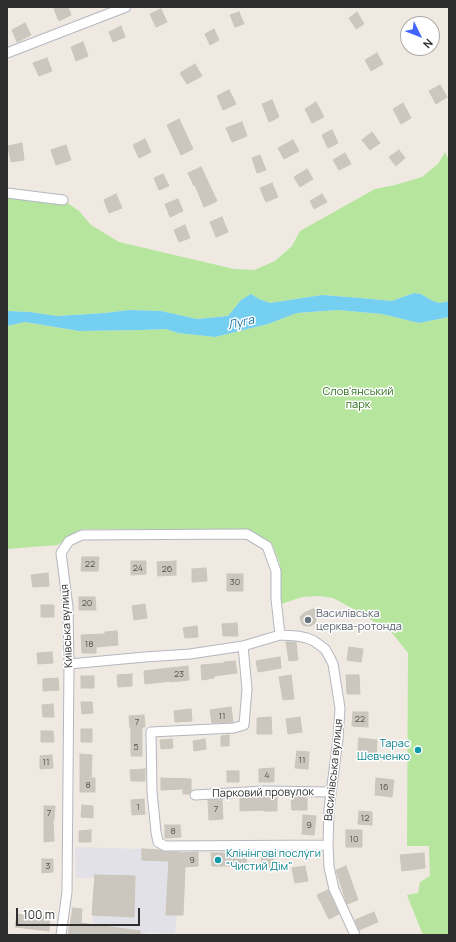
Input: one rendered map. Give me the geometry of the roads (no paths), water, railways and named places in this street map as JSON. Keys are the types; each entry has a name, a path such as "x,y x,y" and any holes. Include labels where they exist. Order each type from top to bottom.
{"street":[{"path":"7,52 126,7"},
{"path":"7,193 63,200"},
{"name":"Київська вулиця","path":"61,935 67,885 69,664 68,607 61,553 69,541 82,535 246,534 267,546 276,571 276,599 280,635"},
{"name":"Василівська вулиця","path":"69,664 190,654 243,646 280,635 307,638 325,649 333,664 340,708 339,728 330,792 328,845 329,867 334,889 355,935"},
{"path":"243,646 247,689 244,725 234,728 151,732 152,792 158,842 165,846 328,845"},
{"name":"Парковий провулок","path":"195,795 264,790 330,792"}],"water":[{"name":"Луга","path":"414,293 421,294 440,303 449,301 449,317 419,323 382,314 338,310 297,313 268,324 215,337 178,333 166,329 79,331 25,322 7,326 7,311 30,312 57,316 129,310 161,311 197,319 228,316 241,300 251,294 270,303 322,295 392,301"}],"place":[{"name":"Василівська церква-ротонда","path":"308,620"},
{"name":"Тарас Шевченко","path":"418,750"},
{"name":"Клінінгові послуги \"Чистий Дім\"","path":"218,860"}],"park label":[{"name":"Слов'янський парк","path":"358,398"}]}
